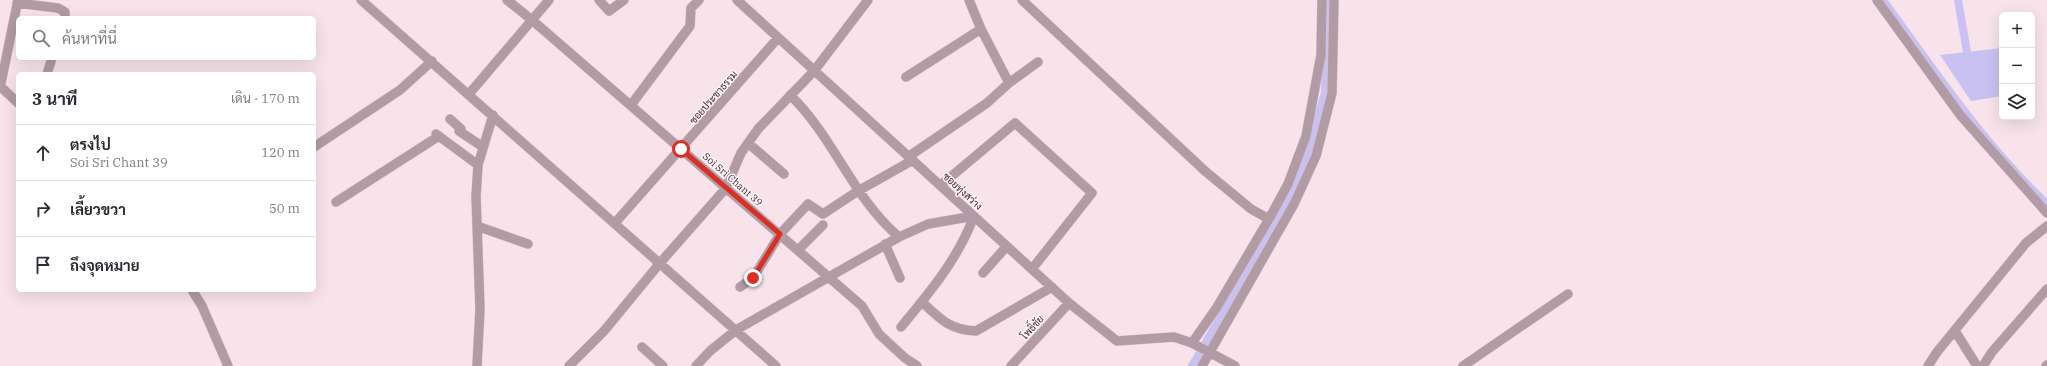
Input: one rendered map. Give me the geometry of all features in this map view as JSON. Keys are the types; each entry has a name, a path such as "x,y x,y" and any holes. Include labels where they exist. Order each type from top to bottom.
{"street":[{"path":"362,0 776,366"},
{"name":"Soi Sri Chant 39","path":"507,0 830,277 862,306 879,334 905,358 917,366"},
{"path":"469,94 549,0"},
{"path":"599,0 610,11 624,0"},
{"path":"631,105 690,26 691,8 699,0"},
{"name":"ซอยทุ่งสว่าง","path":"737,0 910,159 941,185 1006,247 1069,303 1117,341 1174,337 1234,366"},
{"path":"569,366 604,331 660,263 726,188 741,152 758,129 814,71 868,0"},
{"path":"969,0 981,29 1009,83"},
{"path":"1022,0 1205,171 1251,209 1269,219"},
{"path":"1202,366 1201,349 1218,308 1288,184 1306,136 1322,55 1322,0"},
{"path":"1201,349 1294,204 1316,156 1332,93 1334,0"},
{"path":"1877,0 1962,116 2047,213"},
{"path":"16,101 0,87 17,2 58,8 65,12 65,16"},
{"path":"906,77 981,29"},
{"name":"ซอยประชาธรรม","path":"615,223 778,38"},
{"path":"48,72 51,60"},
{"path":"316,146 400,90 432,61"},
{"path":"740,287 753,278 780,234 808,204 823,214 910,159 987,103 1009,83 1038,62"},
{"path":"790,95 800,105 832,147 858,191 885,225 898,237"},
{"path":"477,366 480,309 476,196 478,165 493,115"},
{"path":"450,119 461,129 459,131 483,147"},
{"path":"941,185 1015,124 1092,193 1032,269"},
{"path":"336,202 437,135 478,165"},
{"path":"748,143 784,174"},
{"path":"696,366 710,351 736,330 885,244 928,224 974,216"},
{"path":"901,327 937,284 966,237 974,216"},
{"path":"798,250 823,225"},
{"path":"477,226 528,244"},
{"path":"1928,366 2026,243 2047,226"},
{"path":"885,244 900,278"},
{"path":"983,273 1006,247"},
{"path":"922,302 946,323 962,330 976,331 1052,287"},
{"path":"1983,366 1992,352 2047,289"},
{"path":"193,292 202,306 228,366"},
{"path":"1463,366 1568,294"},
{"name":"โพธิ์ชัย","path":"1011,366 1069,303"},
{"path":"1955,331 1977,366"},
{"path":"642,347 663,366"}],"shaded area":[{"path":"1999,48 1999,96 1971,101 1940,55"}],"waterway":[{"path":"1192,366 1286,204 1308,154 1325,92 1327,0"},
{"path":"1883,0 1960,106 2002,157 2047,204"},
{"path":"1958,0 1967,52"}],"route":[{"path":"681,149 780,234 753,278"}]}
